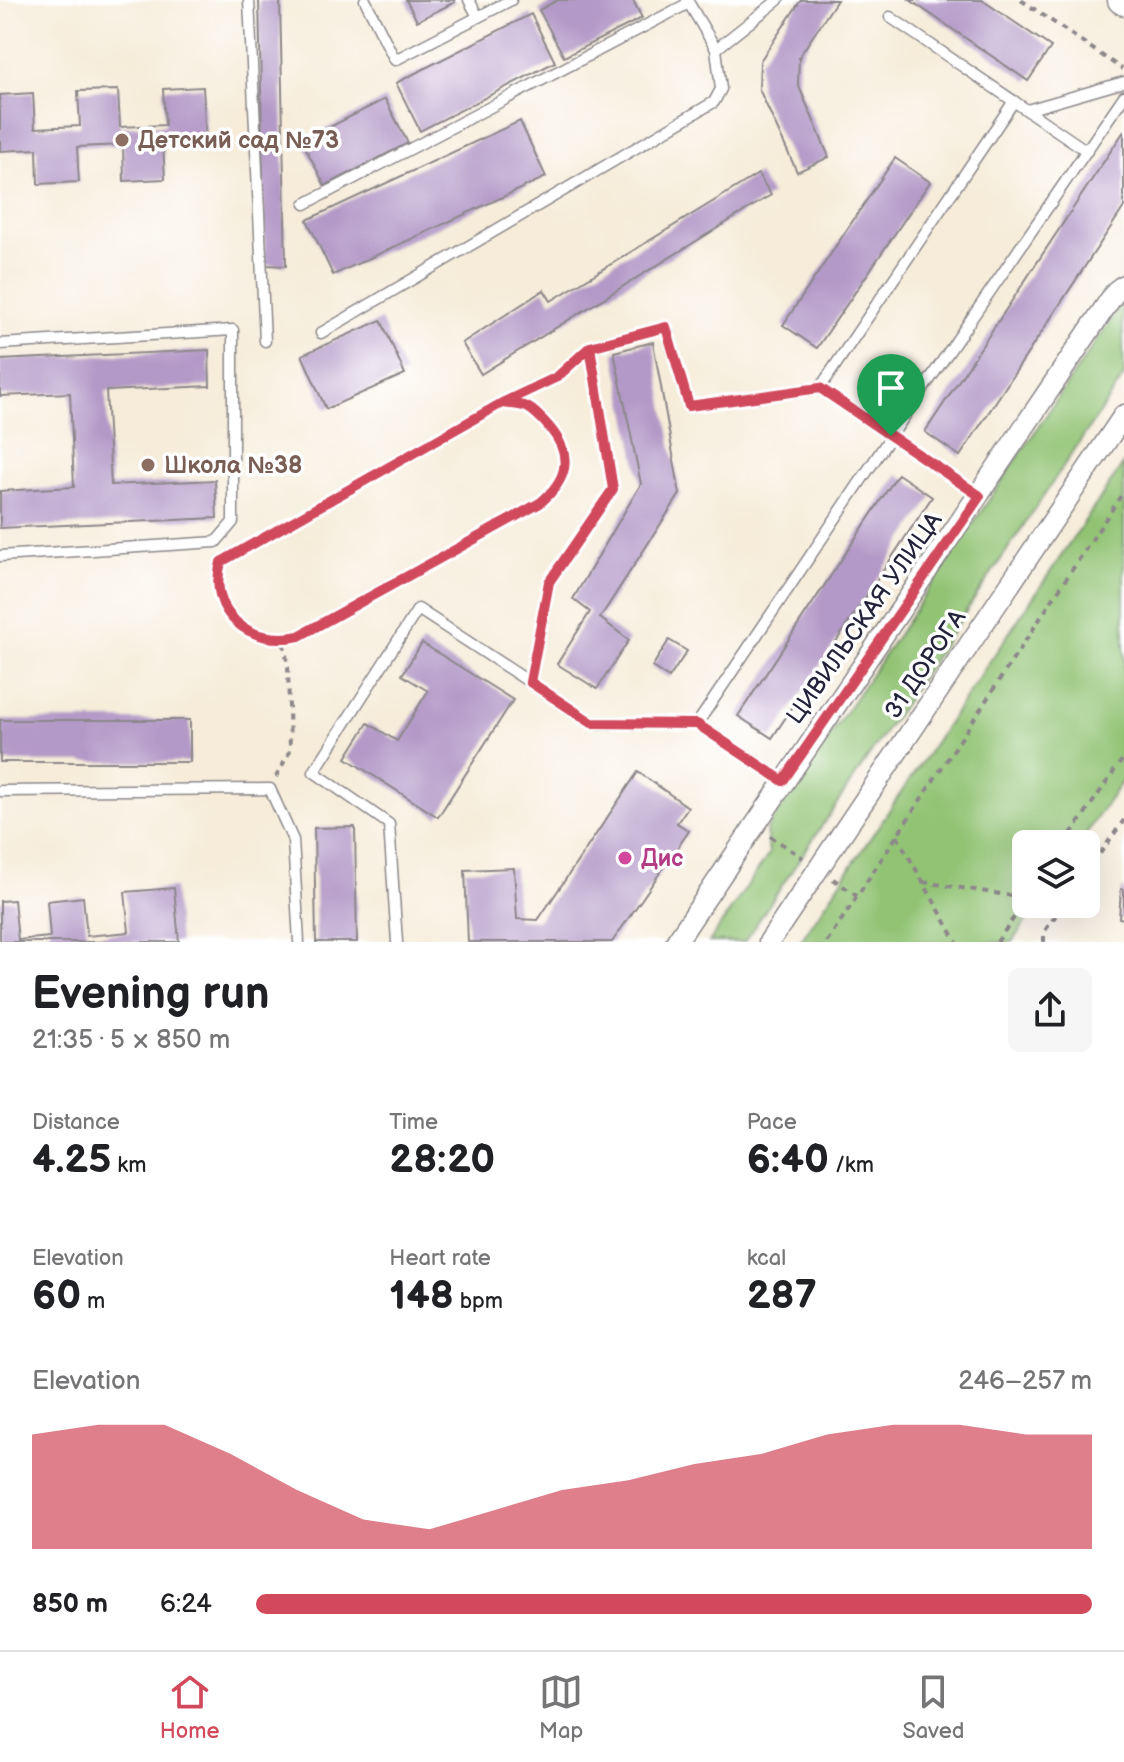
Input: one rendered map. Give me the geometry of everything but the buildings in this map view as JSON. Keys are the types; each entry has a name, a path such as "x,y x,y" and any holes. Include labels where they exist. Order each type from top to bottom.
{"street":[{"name":"ЦИВИЛЬСКАЯ УЛИЦА","path":"676,942 1116,291 1124,285"},
{"name":"31 ДОРОГА","path":"769,942 1124,415"}],"lane":[{"path":"249,0 265,341"},
{"path":"365,0 395,60 511,0"},
{"path":"469,0 478,17"},
{"path":"716,49 778,0"},
{"path":"305,204 688,2 716,49 721,89 714,102 321,333"},
{"path":"890,17 1087,151"},
{"path":"1027,110 1124,82"},
{"path":"697,724 1124,96"},
{"path":"820,388 1014,101"},
{"path":"530,682 549,582 613,489 590,347 666,327 689,406 820,388 980,496"},
{"path":"0,344 233,330 233,522 216,542 0,556"},
{"path":"397,942 389,824 314,772 418,609 592,723 697,724 783,781"},
{"path":"0,791 270,789 293,840 299,942"}],"path":[{"path":"1021,0 1124,70"},
{"path":"502,403 528,408 558,439 565,456 564,473 554,492 540,503 299,636 283,640 259,637 238,624 220,600 216,578 221,562 502,403 557,377 590,347"},
{"path":"827,942 1124,491"},
{"path":"270,789 290,751 288,665 283,640"},
{"path":"1074,830 1124,757"},
{"path":"1100,853 1124,820"},
{"path":"754,825 857,896"},
{"path":"897,836 957,942"},
{"path":"923,882 1012,897"},
{"path":"997,942 1013,918"},
{"path":"1044,942 1044,932 1054,918"}],"green space":[{"path":"1122,303 1124,376 744,942 709,942 769,854 766,830"},
{"path":"1124,463 1124,778 1089,830 1012,830 1012,918 1028,918 1012,942 800,942"}],"place":[{"name":"Детский сад №73","path":"122,140"},
{"name":"Школа №38","path":"148,465"},
{"name":"Дис","path":"625,858"}],"route":[{"path":"891,436 820,388 689,406 666,327 590,347 557,377 502,403 528,408 558,439 565,456 564,473 554,492 540,503 299,636 283,640 259,637 238,624 220,600 216,578 221,562 502,403 557,377 590,347 613,489 549,582 530,682 592,723 697,724 783,781 980,496 891,436"}]}
